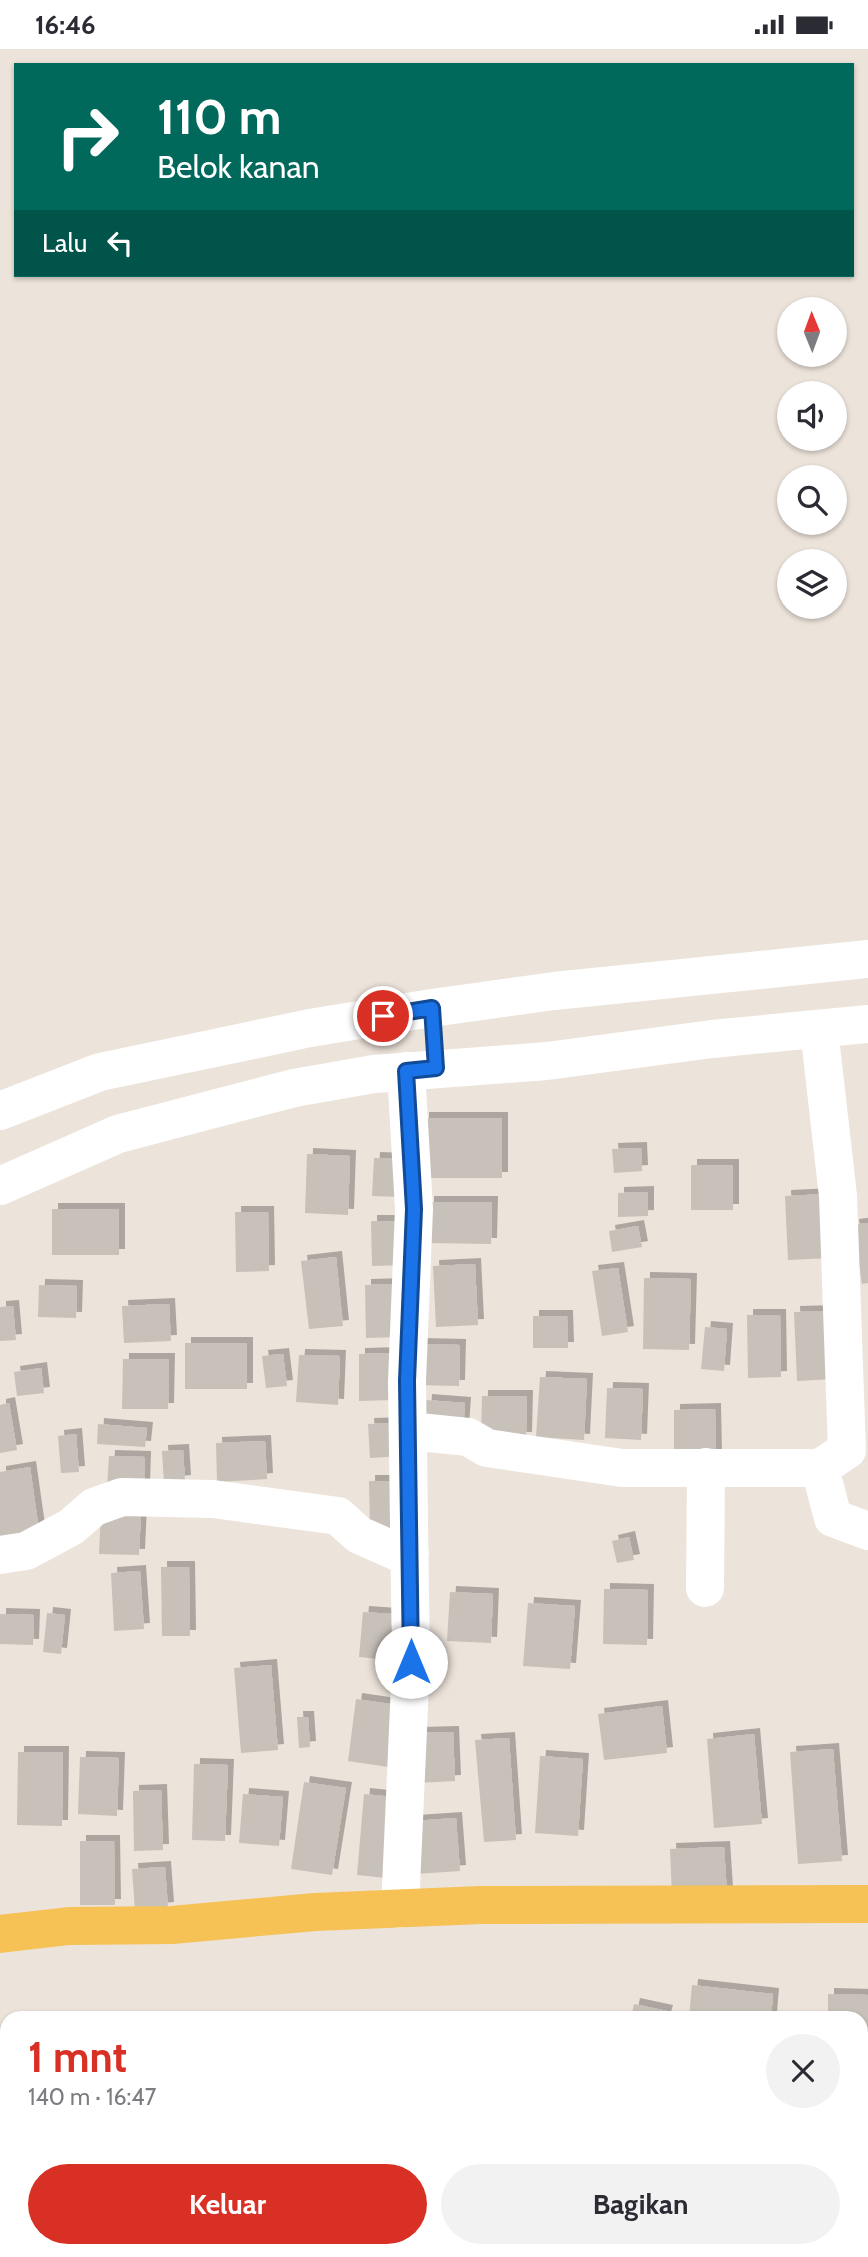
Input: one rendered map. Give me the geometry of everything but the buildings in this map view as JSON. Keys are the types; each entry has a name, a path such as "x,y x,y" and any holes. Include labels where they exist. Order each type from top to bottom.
{"main road":[{"path":"0,1934 69,1926 172,1925 315,1912 481,1905 868,1904"}],"street":[{"path":"0,1111 100,1072 310,1028 433,1014 554,991 868,959"},
{"path":"400,1909 410,1709 407,1381 414,1209 433,1014"},
{"path":"0,1186 118,1134 295,1088 426,1066 547,1062 712,1039 868,1024"},
{"path":"409,1431 468,1437 487,1448 622,1468 820,1468 847,1450 838,1196 819,1029"},
{"path":"705,1588 706,1467"},
{"path":"820,1468 833,1518 868,1531"},
{"path":"0,1555 26,1552 71,1527 94,1507 122,1497 212,1499 338,1516 359,1535 395,1551 410,1553"}],"route":[{"path":"383,1016 432,1008 436,1058 436,1068 406,1071 414,1209 407,1381 411,1662"}]}
